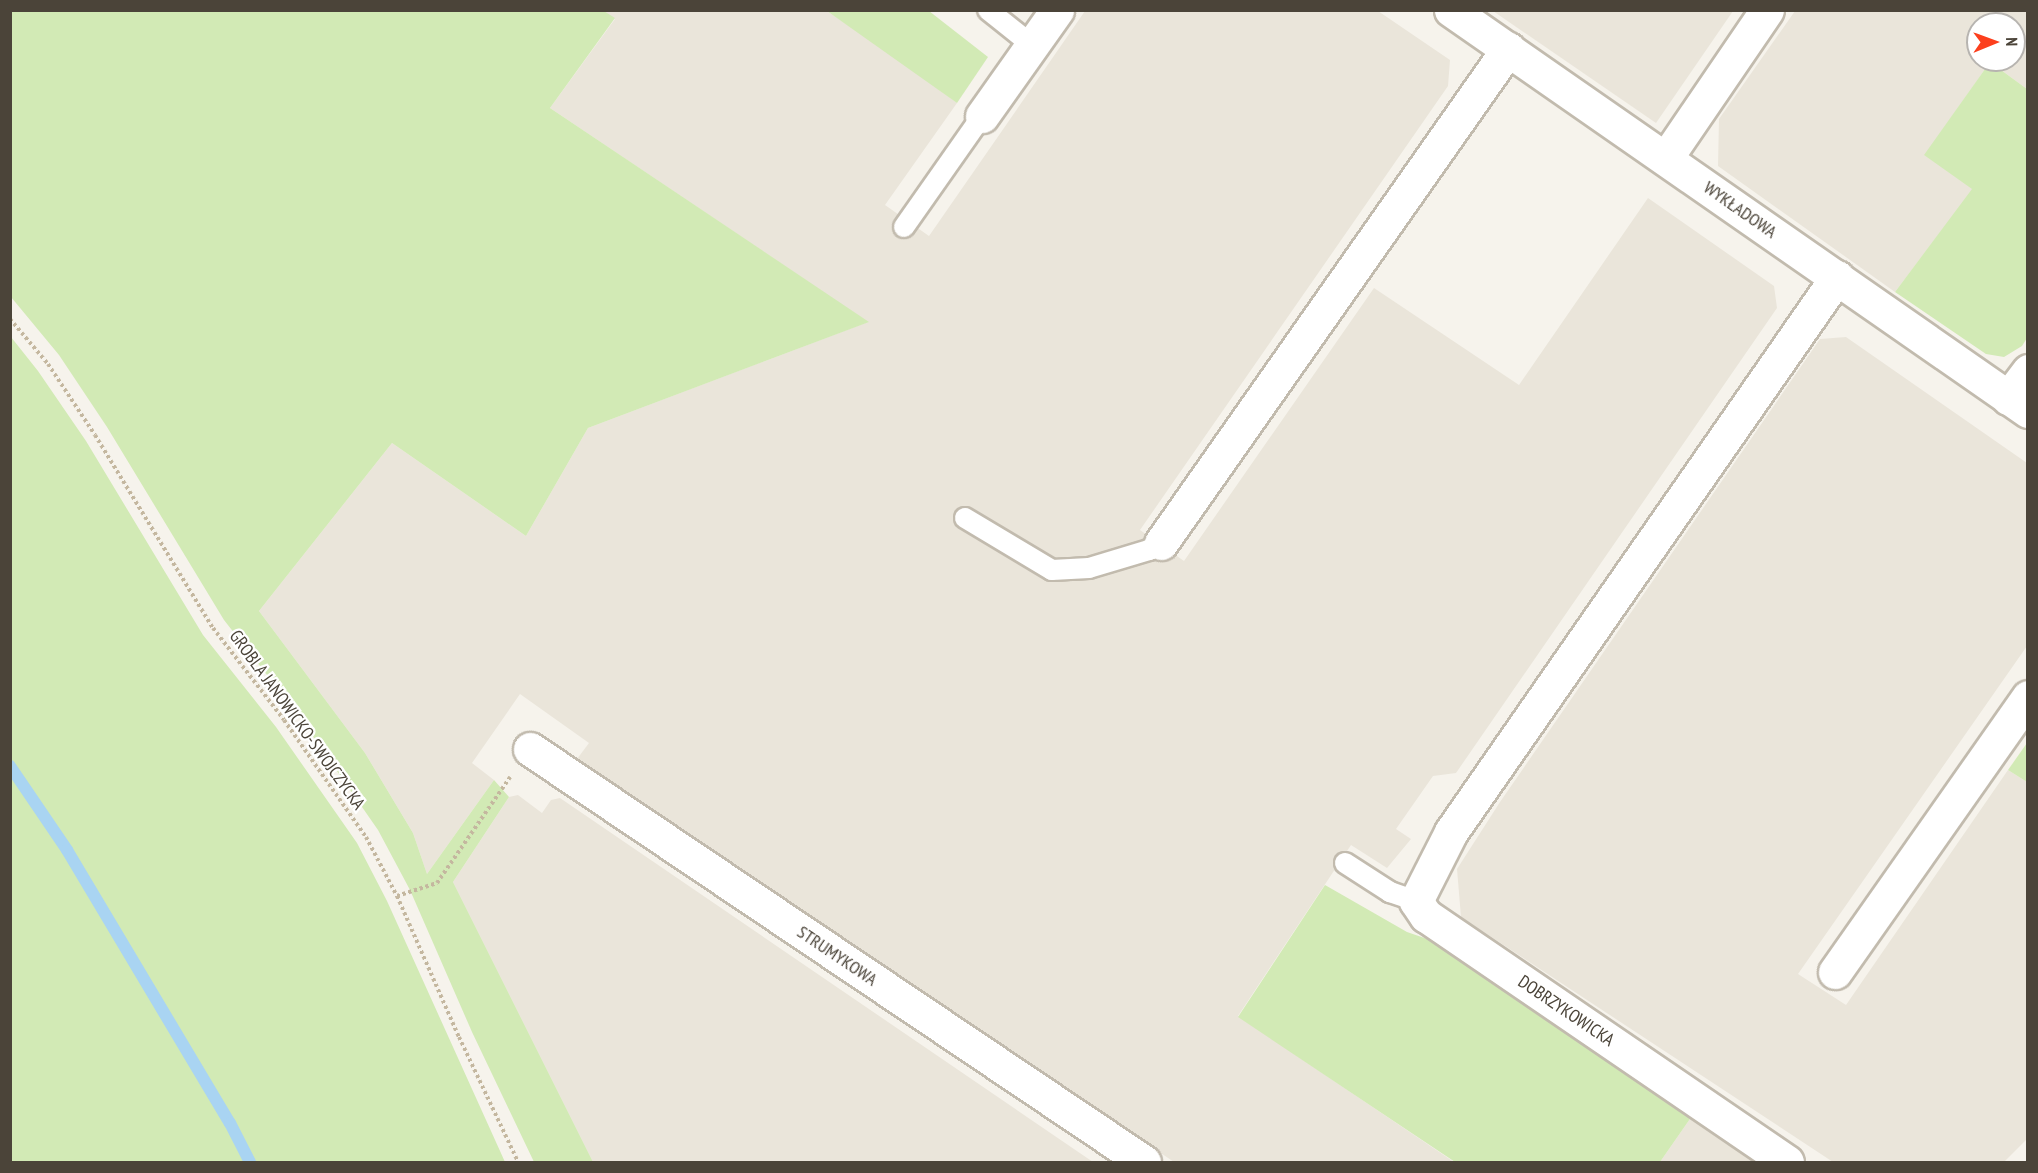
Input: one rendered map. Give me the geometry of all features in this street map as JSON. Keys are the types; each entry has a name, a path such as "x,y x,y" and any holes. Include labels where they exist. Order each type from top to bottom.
{"street":[{"path":"982,116 1057,10"},
{"name":"WYKŁADOWA","path":"1451,10 2018,404"},
{"path":"1666,158 1767,10"},
{"path":"1161,543 1508,49"},
{"path":"1416,902 1451,832 1837,277"},
{"path":"2018,404 2028,371"},
{"path":"1835,972 2028,697"},
{"name":"STRUMYKOWA","path":"530,749 1144,1162"},
{"name":"DOBRZYKOWICKA","path":"1416,902 1426,916 1787,1162"}],"lane":[{"path":"987,10 1032,45"},
{"path":"904,227 982,116"},
{"path":"964,518 1052,570 1089,568 1149,550 1161,543"},
{"name":"DOBRZYKOWICKA","path":"1345,863 1390,892 1416,902"}],"path":[{"name":"GROBLA JANOWICKO-SWOJCZYCKA","path":"10,319 48,364 95,435 213,628 284,720 366,837 397,896 459,1037 518,1162"},
{"path":"397,896 437,883 530,749"}],"shaded area":[{"path":"604,11 827,11 910,67 957,103 885,205 929,236 1085,11 1378,11 1450,60 1448,86 1140,530 1184,561 1374,288 1519,385 1648,198 1774,286 1777,308 1456,773 1433,776 1396,829 1411,839 1387,868 1351,845 1238,1016 1454,1162 1174,1162 577,759 589,743 520,694 472,763 494,780 427,874 413,833 365,753 259,611 392,443 526,536 588,428 868,322 550,108 615,19"},
{"path":"1493,11 1733,11 1656,123"},
{"path":"1795,11 2027,11 2027,89 2004,72 2026,72 2026,12 1966,12 1966,72 1983,72 1925,155 1973,189 1895,292 1718,166 1719,119"},
{"path":"1846,337 2027,463 2027,646 1798,974 1846,1005 2008,770 2027,782 2027,1139 2004,1162 1833,1162 1461,917 1457,869 1500,802 1820,339"},
{"path":"518,795 542,813 551,800 560,798 1093,1162 593,1162 453,882 509,797"},
{"path":"1692,1116 1754,1162 1660,1162"}],"green space":[{"path":"10,11 604,11 615,18 550,108 869,322 588,428 526,536 392,443 259,611 365,753 413,833 427,874 494,780 509,797 453,882 593,1162 534,1162 472,1032 410,890 378,830 296,712 224,620 107,427 59,355 11,297"},
{"path":"827,11 929,11 988,57 957,103"},
{"path":"1983,72 2004,72 2027,89 2027,338 2022,346 2004,357 1986,354 1895,292 1972,189 1924,155"},
{"path":"11,337 38,371 86,441 203,635 276,727 357,843 387,901 505,1162 11,1162"},
{"path":"2027,743 2027,782 2008,770"},
{"path":"1325,885 1407,932 1436,942 1692,1116 1660,1162 1455,1162 1238,1017"}],"waterway":[{"path":"10,766 67,850 230,1123 250,1162"}]}
